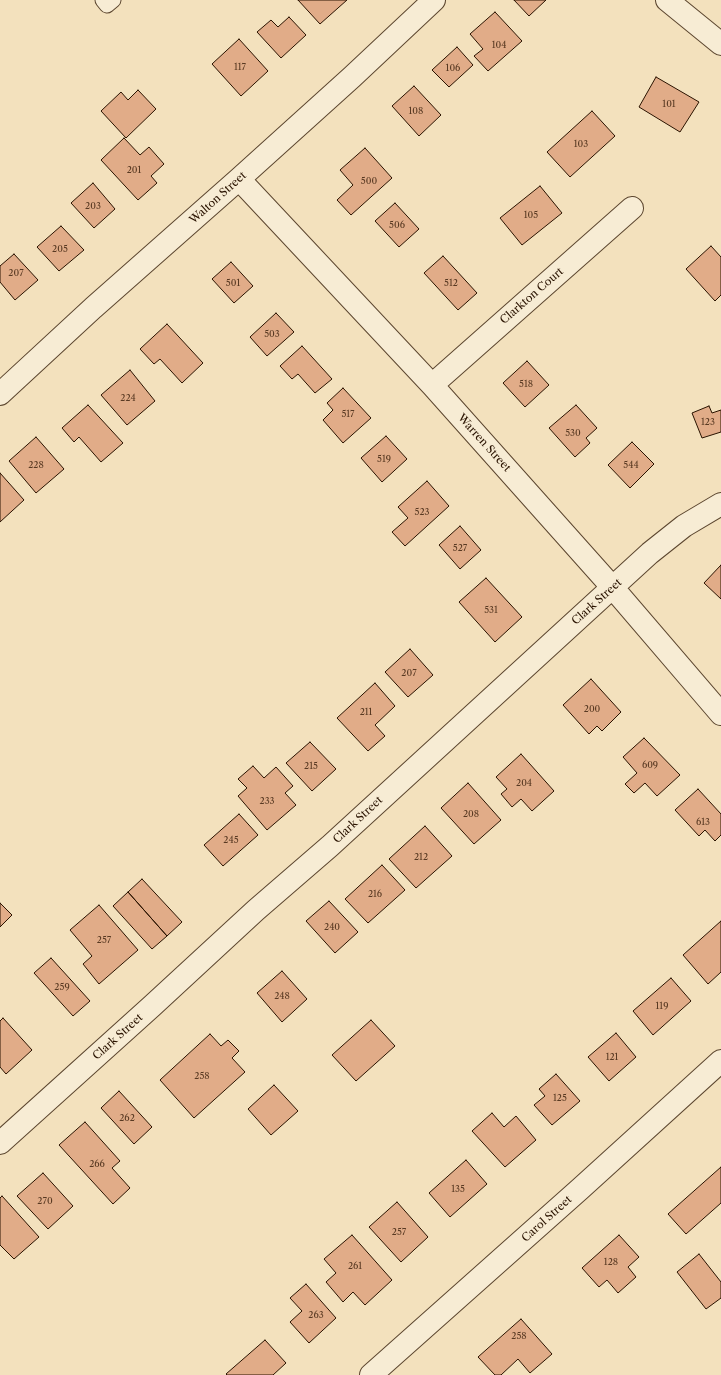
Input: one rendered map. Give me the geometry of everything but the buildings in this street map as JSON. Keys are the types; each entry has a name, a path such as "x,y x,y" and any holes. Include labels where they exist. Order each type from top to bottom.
{"street":[{"name":"Walton Street","path":"0,394 93,308 352,77 434,0"},
{"path":"667,0 721,44"},
{"name":"Warren Street","path":"239,179 432,385 613,588 721,714"},
{"name":"Clarkton Court","path":"432,385 632,208"},
{"name":"Clark Street","path":"0,1143 650,553 678,531 721,504"},
{"name":"Carol Street","path":"371,1375 721,1061"}],"lane":[{"path":"103,0 107,5 113,0"}]}
